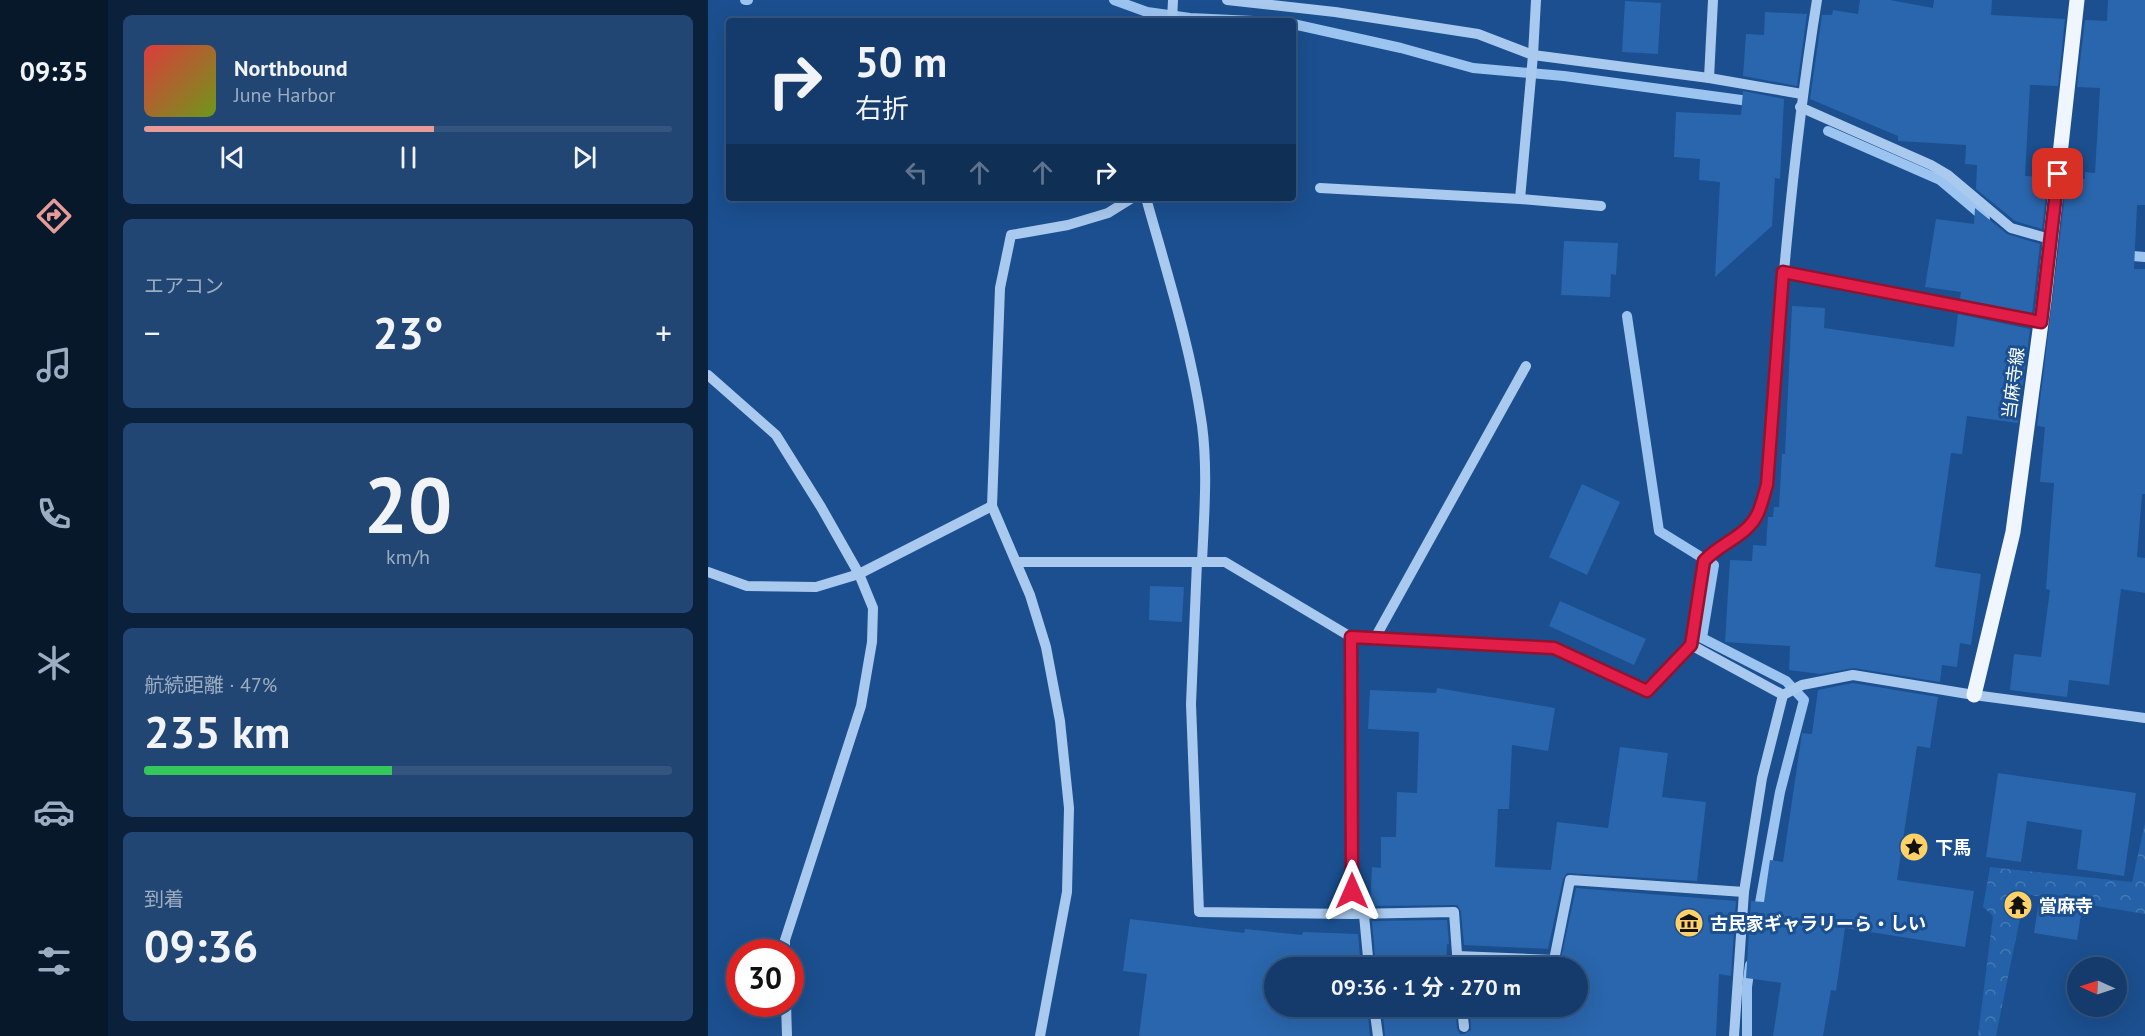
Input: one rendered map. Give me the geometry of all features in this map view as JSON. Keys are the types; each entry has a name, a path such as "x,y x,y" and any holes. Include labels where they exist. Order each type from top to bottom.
{"main road":[{"name":"当麻寺線","path":"1974,695 2013,532 2041,322 2077,0"}],"street":[{"path":"1227,0 1335,12 1478,34 1532,61 1709,78 1802,94"},
{"path":"1520,199 1536,0"},
{"path":"1709,78 1713,0"},
{"path":"1017,562 1226,562 1351,637 1554,648 1647,691 1691,645 1704,561 1712,551 1741,534 1758,515 1767,485 1783,272 1800,107 1817,0"},
{"path":"1172,18 1173,3"},
{"path":"1800,107 1931,165 1948,175 2011,228 2050,239"},
{"path":"1320,188 1520,199 1600,206"},
{"path":"1040,1036 1067,892 1069,808 1060,721 1046,647 1030,595 992,506 1000,288 1011,235 1068,225 1108,213 1127,201"},
{"path":"1147,201 1185,337 1202,426 1205,485 1191,704 1199,912 1364,915 1454,912 1458,956 1554,960 1570,880 1744,892"},
{"path":"1783,272 2041,322"},
{"path":"1375,638 1526,366"},
{"path":"708,375 776,435 859,574 873,608 872,642 861,706 784,939"},
{"path":"708,572 747,586 816,587 859,574 992,506"},
{"path":"1351,637 1352,914"},
{"path":"1691,645 1786,694"},
{"path":"1734,1036 1744,892 1762,778 1786,694 1802,685 1853,675 1974,695 2145,718"},
{"path":"1364,915 1368,957"},
{"path":"786,1017 787,1036"},
{"path":"1375,1017 1378,1036"},
{"path":"1463,1017 1464,1027"}],"green space":[{"path":"2145,823 2145,914 2025,894 1996,1036 1978,1036 1993,916 1983,907 1990,867 2132,882"}],"building":[{"path":"1860,0 1890,0 1933,8 1934,0 1992,0 1991,15 2065,19 2058,86 2030,85 2025,176 2048,177 2042,229 2015,221 1976,189 1977,165 1965,164 1966,145 1898,141 1898,136 1810,99 1822,15 1832,15 1833,10 1858,14"},
{"path":"2108,0 2145,0 2145,205 2137,205 2134,269 2145,269 2145,494 2142,494 2137,557 2145,558 2145,593 2121,589 2109,685 2069,680 2067,697 2010,690 2014,654 2041,657 2050,590 2046,589 2054,483 2040,482 2045,427 2037,426 2067,178 2085,179 2085,172 2095,173 2100,88 2077,87 2085,20 2107,21"},
{"path":"1625,1 1661,3 1658,54 1622,52"},
{"path":"1765,12 1807,14 1797,86 1743,76 1746,34 1764,35"},
{"path":"1743,91 1784,99 1780,179 1775,178 1772,226 1715,277 1720,182 1699,180 1700,159 1674,157 1676,112 1741,115"},
{"path":"1975,208 2007,234 2040,244 2032,314 1960,299 1961,292 1925,287 1936,219 1974,224"},
{"path":"1564,241 1618,243 1616,275 1611,274 1610,297 1561,295"},
{"path":"1792,306 1825,308 1824,328 1954,347 1958,314 2030,329 2018,423 1967,416 1962,454 1951,453 1935,567 1981,574 1971,645 1960,643 1957,667 1942,665 1940,682 1854,668 1820,674 1789,670 1790,646 1725,642 1730,560 1752,561 1753,545 1766,546 1768,517 1773,517 1774,507 1779,507 1782,454 1785,454"},
{"path":"1582,484 1620,502 1587,575 1549,557"},
{"path":"1150,586 1184,587 1182,622 1149,620"},
{"path":"1560,601 1646,639 1634,665 1549,626"},
{"path":"1853,683 1938,697 1930,748 1917,746 1897,880 1974,891 1965,947 1845,928 1836,991 1831,990 1823,1036 1773,1036 1781,983 1746,978 1751,901 1764,902 1770,860 1783,862 1802,733 1812,734 1818,690"},
{"path":"1437,688 1555,708 1548,751 1512,745 1509,809 1498,809 1495,867 1551,870 1557,822 1608,828 1620,747 1668,753 1662,797 1706,802 1697,881 1567,873 1563,879 1548,949 1464,945 1461,911 1457,905 1370,906 1372,867 1381,868 1381,837 1396,837 1397,792 1417,793 1419,732 1368,729 1370,690 1436,693"},
{"path":"1998,773 2136,793 2124,876 2077,869 2082,830 2027,821 2021,862 1986,857"},
{"path":"1576,888 1736,901 1731,976 1719,974 1716,1036 1385,1036 1383,1017 1456,1017 1457,1028 1460,1034 1464,1034 1471,1030 1470,1017 1588,1017 1588,957 1561,957"},
{"path":"2039,901 2082,908 2077,940 2034,933"},
{"path":"1130,919 1244,933 1245,929 1302,935 1303,932 1358,934 1360,957 1264,957 1264,1017 1368,1017 1370,1036 1139,1036 1147,974 1123,971"},
{"path":"1447,920 1449,944 1447,944 1446,957 1375,957 1372,921"}],"waterway":[{"path":"1114,0 1147,12 1190,18"},
{"path":"1296,25 1401,48 1473,68 1564,76 1756,102"},
{"path":"1828,131 1940,180 1985,218"},
{"path":"2121,255 2145,257"},
{"path":"1627,316 1659,531 1714,565 1702,638 1786,681 1804,700 1780,792 1758,914"},
{"path":"1747,1036 1747,987 1750,965"}],"place":[{"name":"下馬","path":"1914,847"},
{"name":"當麻寺","path":"2018,905"},
{"name":"古民家ギャラリーら・しい","path":"1689,923"}],"route":[{"path":"1352,891 1351,637 1554,648 1647,691 1691,645 1704,561 1712,551 1741,534 1758,515 1767,485 1783,272 2041,322 2058,174"}]}
